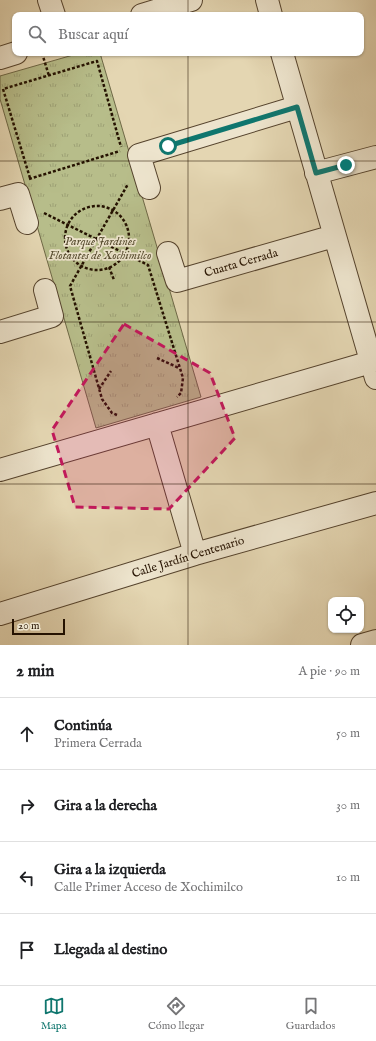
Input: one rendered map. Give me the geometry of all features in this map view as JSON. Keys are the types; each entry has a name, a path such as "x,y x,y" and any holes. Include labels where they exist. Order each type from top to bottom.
{"street":[{"path":"49,0 53,12"},
{"path":"152,12 191,0"},
{"path":"267,0 270,12"},
{"path":"0,58 12,54"},
{"path":"0,470 157,424 374,370 283,56"},
{"path":"140,184 139,155 297,107"},
{"path":"316,173 376,157"},
{"path":"20,189 33,217"},
{"name":"Cuarta Cerrada","path":"168,253 176,281 334,236"},
{"path":"0,332 52,316 46,290"},
{"path":"157,424 195,554"},
{"name":"Calle Jardín Centenario","path":"0,614 195,554 376,503"},
{"path":"362,645 376,641"}],"path":[{"path":"43,56 49,76"},
{"path":"97,62 122,150 20,189 4,89 49,76 97,62"},
{"path":"118,415 112,413 102,399 70,286 113,210 140,184"},
{"path":"100,206 113,210 122,217 127,226 129,237 128,248 125,254 114,265 104,270 92,270 81,266 73,260 67,250 64,239 67,225 77,212 86,207 100,206"},
{"path":"33,217 67,225 148,265 183,378 181,393 176,398"},
{"path":"109,267 114,280"},
{"path":"157,358 180,369"},
{"path":"99,389 111,370"}],"highlighted area":[{"path":"124,324 210,373 235,438 169,509 75,507 52,430"}],"green space":[{"name":"Parque Jardines Flotantes de Xochimilco","path":"70,56 101,56 201,397 96,428 0,99 0,76"}],"route":[{"path":"168,146 297,107 316,173 346,165"}]}
